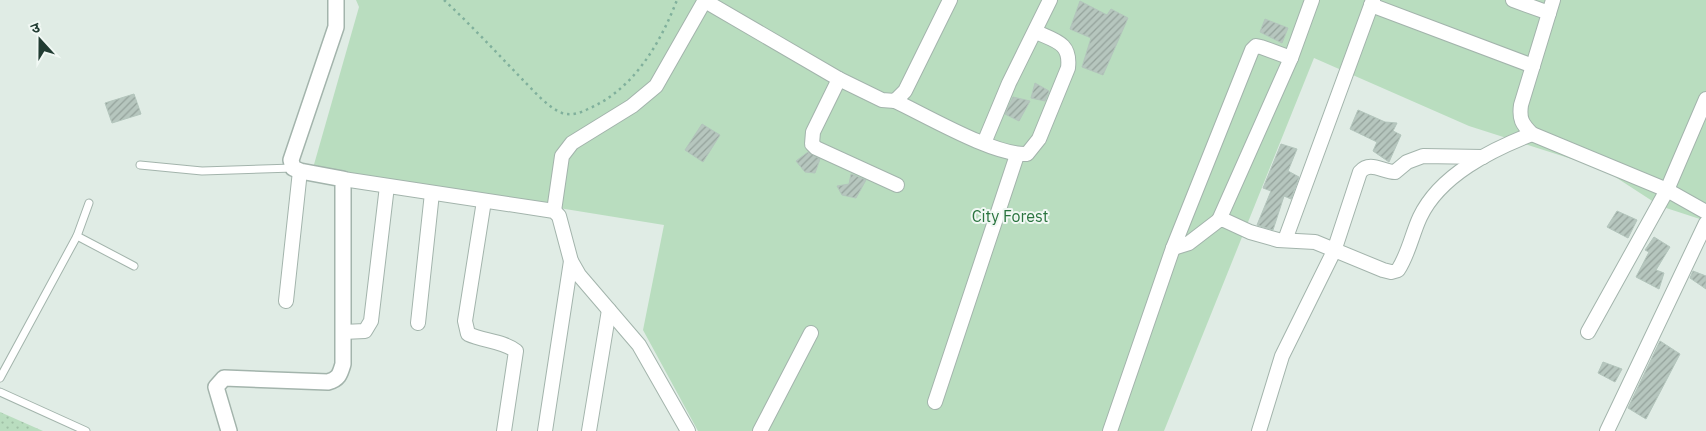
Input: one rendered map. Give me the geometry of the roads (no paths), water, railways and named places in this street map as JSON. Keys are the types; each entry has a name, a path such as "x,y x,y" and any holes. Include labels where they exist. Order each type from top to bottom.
{"street":[{"path":"286,301 296,170 291,160 336,27 336,0"},
{"path":"554,211 562,156 572,143 632,106 656,86 705,0 839,79 882,100 896,101 984,143 1017,155 1027,154 1039,139 1068,68 1069,56 1067,50 1060,43 1036,32"},
{"path":"896,101 905,92 950,0"},
{"path":"984,143 1009,83 1036,32 1050,0"},
{"path":"1173,248 1193,240 1219,220 1291,58 1312,0"},
{"path":"1513,0 1551,7 1532,66 1519,116 1522,125 1532,134 1667,190 1706,212"},
{"path":"1285,240 1372,3 1532,66"},
{"path":"1110,431 1173,248 1252,50 1256,46 1261,47 1291,58"},
{"path":"839,79 813,132 812,144 816,148 897,185"},
{"path":"1588,332 1667,190 1706,99"},
{"path":"1219,220 1224,220 1250,232 1285,240 1309,240 1391,272 1398,270 1420,218 1431,200 1446,185 1501,146 1532,134"},
{"path":"935,402 1017,155"},
{"path":"1259,431 1282,356 1334,251 1363,168 1372,166 1395,172 1407,162 1423,156 1483,157"},
{"path":"296,170 387,186 554,211 559,216 571,261 587,286 639,345 688,431"},
{"path":"229,431 217,397 216,387 218,382 224,378 328,382 336,380 340,375 343,364 343,179"},
{"path":"343,332 365,331 371,322 387,186"},
{"path":"418,323 432,193"},
{"path":"484,201 466,329 468,334 476,338 510,346 516,351 504,431"},
{"path":"1607,431 1706,223"},
{"path":"546,431 571,261"},
{"path":"590,431 609,310"},
{"path":"760,431 811,332"}],"lane":[{"path":"140,165 202,171 296,170"},
{"path":"0,378 77,236 89,203"},
{"path":"77,236 134,266"},
{"path":"0,392 86,431"}],"park label":[{"name":"City Forest","path":"1010,216"}]}
